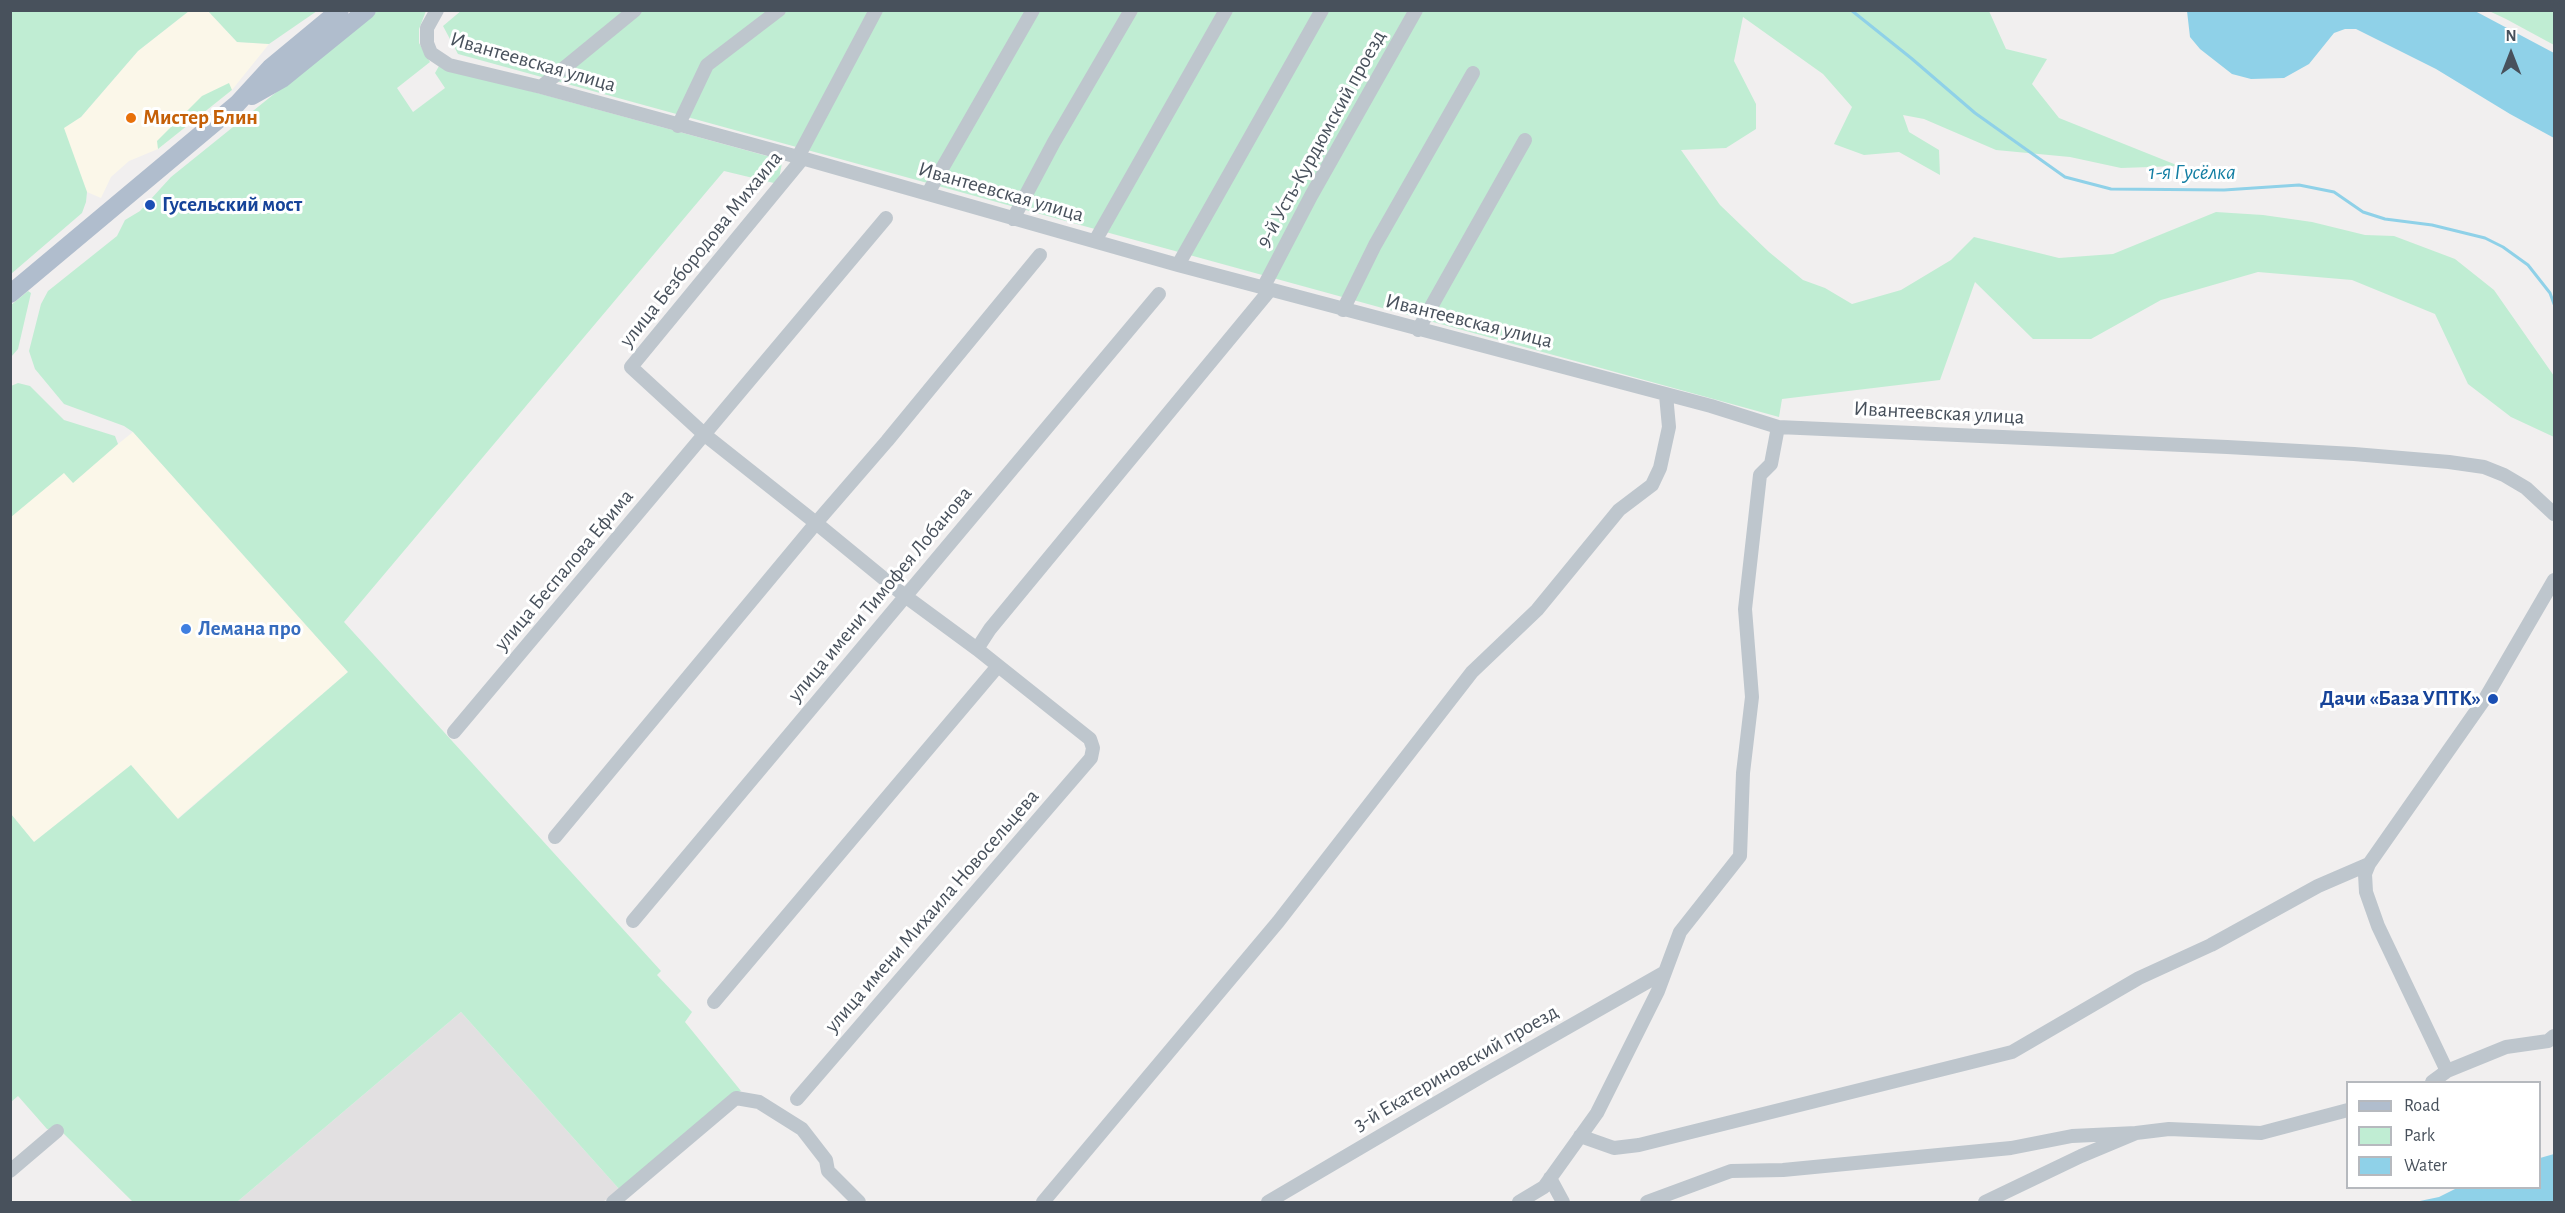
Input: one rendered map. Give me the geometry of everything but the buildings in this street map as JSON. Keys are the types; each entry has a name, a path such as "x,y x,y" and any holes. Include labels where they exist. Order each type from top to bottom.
{"main road":[{"path":"10,294 237,104 270,68 340,10"},
{"path":"237,104 282,79 367,10"}],"street":[{"name":"Ивантеевская улица","path":"437,10 427,28 427,43 431,53 449,65 541,87 678,126 800,157 1178,265 1418,330 1508,351 1737,413 1778,427 2227,447 2449,462 2484,467 2504,475 2526,488 2554,514"},
{"path":"541,87 634,10"},
{"path":"678,126 706,65 779,10"},
{"name":"улица Безбородова Михаила","path":"705,435 631,367 800,157 876,10"},
{"path":"928,193 1033,10"},
{"path":"1013,219 1054,142 1131,10"},
{"path":"1095,241 1226,10"},
{"path":"1178,265 1322,10"},
{"name":"9-й Усть-Курдюмский проезд","path":"977,649 990,629 1266,289 1311,196 1416,10"},
{"path":"1343,310 1375,245 1473,74"},
{"path":"1418,330 1524,140"},
{"name":"улица Беспалова Ефима","path":"454,732 886,218"},
{"path":"555,837 1040,255"},
{"name":"улица имени Тимофея Лобанова","path":"633,921 1159,294"},
{"path":"1043,1203 1278,922 1472,672 1537,610 1619,510 1652,485 1660,468 1670,427 1666,395"},
{"path":"1519,1203 1544,1187 1597,1113 1665,972 1680,932 1740,856 1743,773 1752,697 1745,609 1760,475 1771,464 1778,427"},
{"path":"705,435 905,596 998,666 714,1002"},
{"path":"2447,1071 2378,926 2366,892 2365,874 2369,864 2486,697 2554,580"},
{"name":"улица имени Михаила Новосельцева","path":"797,1099 1091,758 1093,748 1089,739 998,666"},
{"path":"1581,1136 1614,1149 1639,1145 2012,1052 2139,978 2211,945 2318,886 2369,864"},
{"name":"3-й Екатериновский проезд","path":"1268,1203 1473,1081 1665,972"},
{"path":"2434,1081 2447,1071 2506,1047 2548,1041 2554,1036"},
{"path":"613,1203 736,1098 759,1102 801,1129 826,1160 828,1171 859,1203"},
{"path":"1647,1203 1731,1171 1783,1170 2011,1148 2072,1136 2169,1130 2261,1133 2346,1111"},
{"path":"10,1171 57,1131"},
{"path":"1985,1203 2081,1156 2136,1133"},
{"path":"1550,1178 1563,1203"}],"shaded area":[{"path":"189,11 208,11 237,42 269,44 232,90 158,149 129,161 111,177 101,198 87,192 63,128 81,117 138,51"},
{"path":"133,432 348,672 177,819 131,765 34,842 11,814 10,515 64,471 72,481"},
{"path":"461,1012 619,1189 603,1202 237,1202"}],"green space":[{"path":"11,10 189,11 138,51 81,117 64,128 87,192 86,202 82,213 11,274"},
{"path":"462,10 1989,11 2006,49 2047,59 2032,84 2059,118 2179,166 2121,168 2070,157 1996,150 1924,119 1903,115 1909,132 1939,150 1940,175 1899,152 1864,155 1834,144 1852,107 1823,74 1743,17 1734,61 1756,104 1756,129 1726,148 1681,150 1720,205 1769,252 1803,280 1825,288 1852,304 1901,290 1951,260 1974,237 2059,258 2113,254 2216,212 2263,215 2312,222 2365,235 2394,236 2455,259 2494,290 2554,376 2554,437 2511,417 2468,384 2435,314 2352,280 2258,272 2161,300 2091,339 2033,339 1975,282 1940,380 1782,399 1779,417 458,54 443,26"},
{"path":"208,11 317,11 269,44 237,42"},
{"path":"377,11 426,11 419,29 419,43 430,62 397,88 413,112 445,88 435,73 439,66 778,159 782,163 778,184 724,171 344,622 661,971 657,975 692,1012 685,1022 741,1091 728,1097 619,1189 461,1012 237,1202 133,1202 63,1133 47,1129 18,1096 11,1102 11,814 34,842 131,765 178,819 348,672 133,432 124,426 64,404 35,369 29,351 41,304 48,291 117,236 125,220 140,211 171,177"},
{"path":"2489,11 2554,11 2554,45 2506,19"},
{"path":"229,83 232,90 158,149 157,141 202,96"},
{"path":"28,291 31,293 18,349 11,357 11,305"},
{"path":"18,383 30,386 64,420 115,436 118,444 73,483 64,473 11,517 11,386"}],"water":[{"path":"2187,11 2475,11 2554,53 2554,138 2436,69 2356,29 2345,29 2334,33 2309,64 2284,78 2251,79 2232,74 2200,49 2190,37"},
{"path":"2554,1154 2554,1202 2415,1202 2439,1197 2455,1189 2541,1189 2541,1158"}],"waterway":[{"name":"1-я Гусёлка","path":"1851,10 1975,113 2065,177 2111,189 2224,190 2299,185 2334,192 2363,212 2385,219 2432,225 2485,238 2503,247 2528,265 2550,293 2554,304"}],"place":[{"name":"Мистер Блин","path":"131,118"},
{"name":"Гусельский мост","path":"150,205"},
{"name":"Лемана про","path":"186,629"},
{"name":"Дачи «База УПТК»","path":"2493,699"}]}
